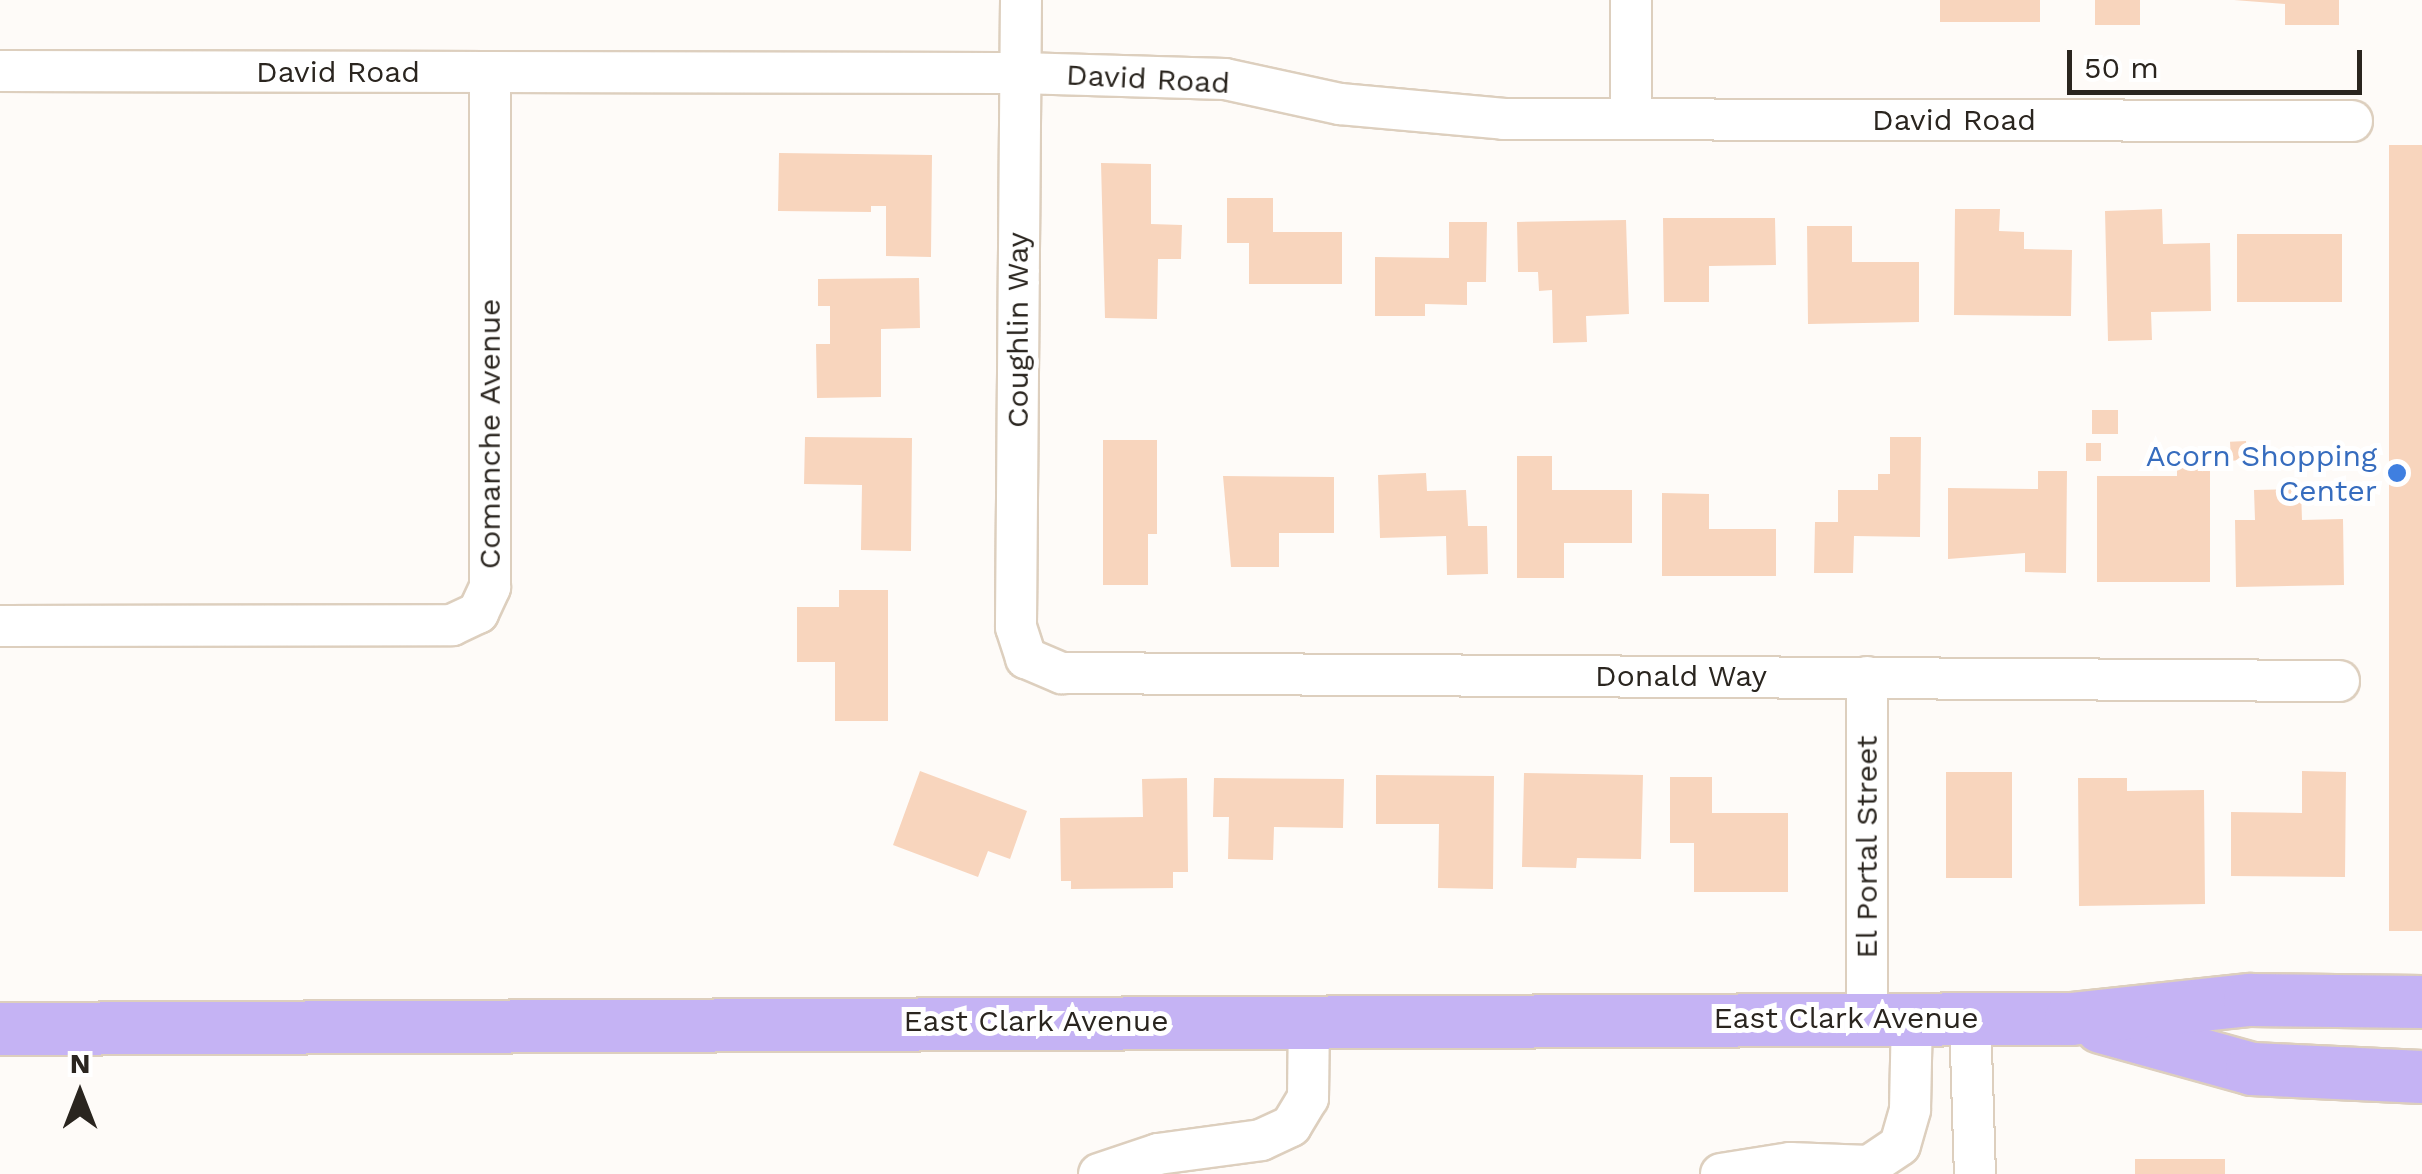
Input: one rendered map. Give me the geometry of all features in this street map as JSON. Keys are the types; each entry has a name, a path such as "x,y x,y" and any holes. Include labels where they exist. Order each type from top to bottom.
{"main road":[{"name":"East Clark Avenue","path":"0,1029 391,1032 1309,1020 1890,1016 2071,1019 2250,1000 2422,1002"},
{"name":"East Clark Avenue","path":"2071,1019 2252,1068 2422,1077"},
{"path":"2252,1068 2337,1045 2422,1042"}],"street":[{"name":"Coughlin Way","path":"1021,0 1016,628 1026,658"},
{"path":"1630,0 1631,118"},
{"name":"David Road","path":"0,71 1020,74 1226,79 1340,104 1504,119 2352,121"},
{"name":"Comanche Avenue","path":"0,626 452,626 478,613 490,587 490,72"},
{"name":"Donald Way","path":"1026,658 1062,673 2339,681"},
{"name":"El Portal Street","path":"1721,1174 1790,1163 1869,1166 1900,1145 1910,1109 1890,1016 1867,677"},
{"path":"1970,1018 1975,1174"},
{"path":"1099,1174 1158,1154 1260,1140 1292,1126 1308,1098 1309,1020"}],"building":[{"path":"1940,0 2040,0 2040,22 1940,22"},
{"path":"2095,0 2140,0 2140,25 2095,25"},
{"path":"2234,0 2339,0 2339,25 2285,25 2285,4"},
{"path":"2389,145 2422,145 2422,931 2389,931"},
{"path":"779,153 932,155 931,257 886,256 886,206 871,206 871,212 778,211"},
{"path":"1101,163 1151,164 1151,224 1182,225 1181,259 1158,259 1157,319 1105,318"},
{"path":"1227,198 1273,198 1273,232 1342,232 1342,284 1249,284 1249,243 1227,243"},
{"path":"1955,209 2000,209 1999,231 2024,232 2024,249 2072,250 2071,316 1954,315"},
{"path":"2162,209 2163,244 2210,243 2211,311 2151,312 2152,340 2108,341 2105,211"},
{"path":"1663,218 1775,218 1776,265 1709,266 1709,302 1664,302"},
{"path":"1626,220 1629,314 1586,316 1587,342 1553,343 1552,290 1539,291 1538,272 1518,272 1517,222"},
{"path":"1449,222 1487,222 1486,282 1467,282 1467,305 1425,304 1425,316 1375,316 1375,257 1449,258"},
{"path":"1807,226 1852,226 1852,262 1919,262 1919,322 1808,324"},
{"path":"2237,234 2342,234 2342,302 2237,302"},
{"path":"919,278 920,328 881,329 881,397 817,398 816,344 830,344 830,306 818,306 818,279"},
{"path":"2092,410 2118,410 2118,434 2092,434"},
{"path":"805,437 912,438 911,551 861,550 862,485 804,484"},
{"path":"1890,437 1921,437 1920,537 1854,536 1853,573 1814,573 1815,522 1838,522 1838,490 1878,490 1878,474 1890,474"},
{"path":"1103,440 1157,440 1157,534 1148,534 1148,585 1103,585"},
{"path":"2246,441 2247,460 2231,461 2230,442"},
{"path":"2086,443 2101,443 2101,461 2086,461"},
{"path":"1517,456 1552,456 1552,490 1632,490 1632,543 1564,543 1564,578 1517,578"},
{"path":"2177,467 2210,467 2210,582 2097,582 2097,476 2177,476"},
{"path":"2038,471 2067,471 2066,573 2025,572 2025,553 1948,559 1948,488 2038,489"},
{"path":"1426,473 1427,491 1466,490 1468,526 1487,526 1488,574 1447,575 1446,536 1380,538 1378,475"},
{"path":"1223,476 1334,477 1334,533 1279,533 1279,567 1231,567"},
{"path":"2301,489 2302,520 2343,519 2344,585 2236,587 2235,520 2255,520 2254,490"},
{"path":"1662,493 1709,494 1709,529 1776,529 1776,576 1662,576"},
{"path":"839,590 888,590 888,721 835,721 835,662 797,662 797,607 839,607"},
{"path":"920,771 1027,811 1010,859 988,851 978,877 893,845"},
{"path":"2302,771 2346,772 2345,877 2231,876 2231,812 2302,813"},
{"path":"1946,772 2012,772 2012,878 1946,878"},
{"path":"1524,773 1643,775 1641,859 1577,858 1576,868 1522,867"},
{"path":"1376,775 1494,776 1493,889 1438,888 1439,824 1376,824"},
{"path":"1670,777 1712,777 1712,813 1788,813 1788,892 1694,892 1694,843 1670,843"},
{"path":"1187,778 1188,872 1173,872 1173,888 1071,889 1071,881 1061,881 1060,818 1143,817 1142,779"},
{"path":"1214,778 1344,779 1343,828 1274,827 1273,860 1228,859 1229,817 1213,817"},
{"path":"2078,778 2127,778 2127,791 2204,790 2205,904 2079,906"},
{"path":"2135,1159 2225,1159 2225,1174 2135,1174"}],"place":[{"name":"Acorn Shopping Center","path":"2397,473"}]}
